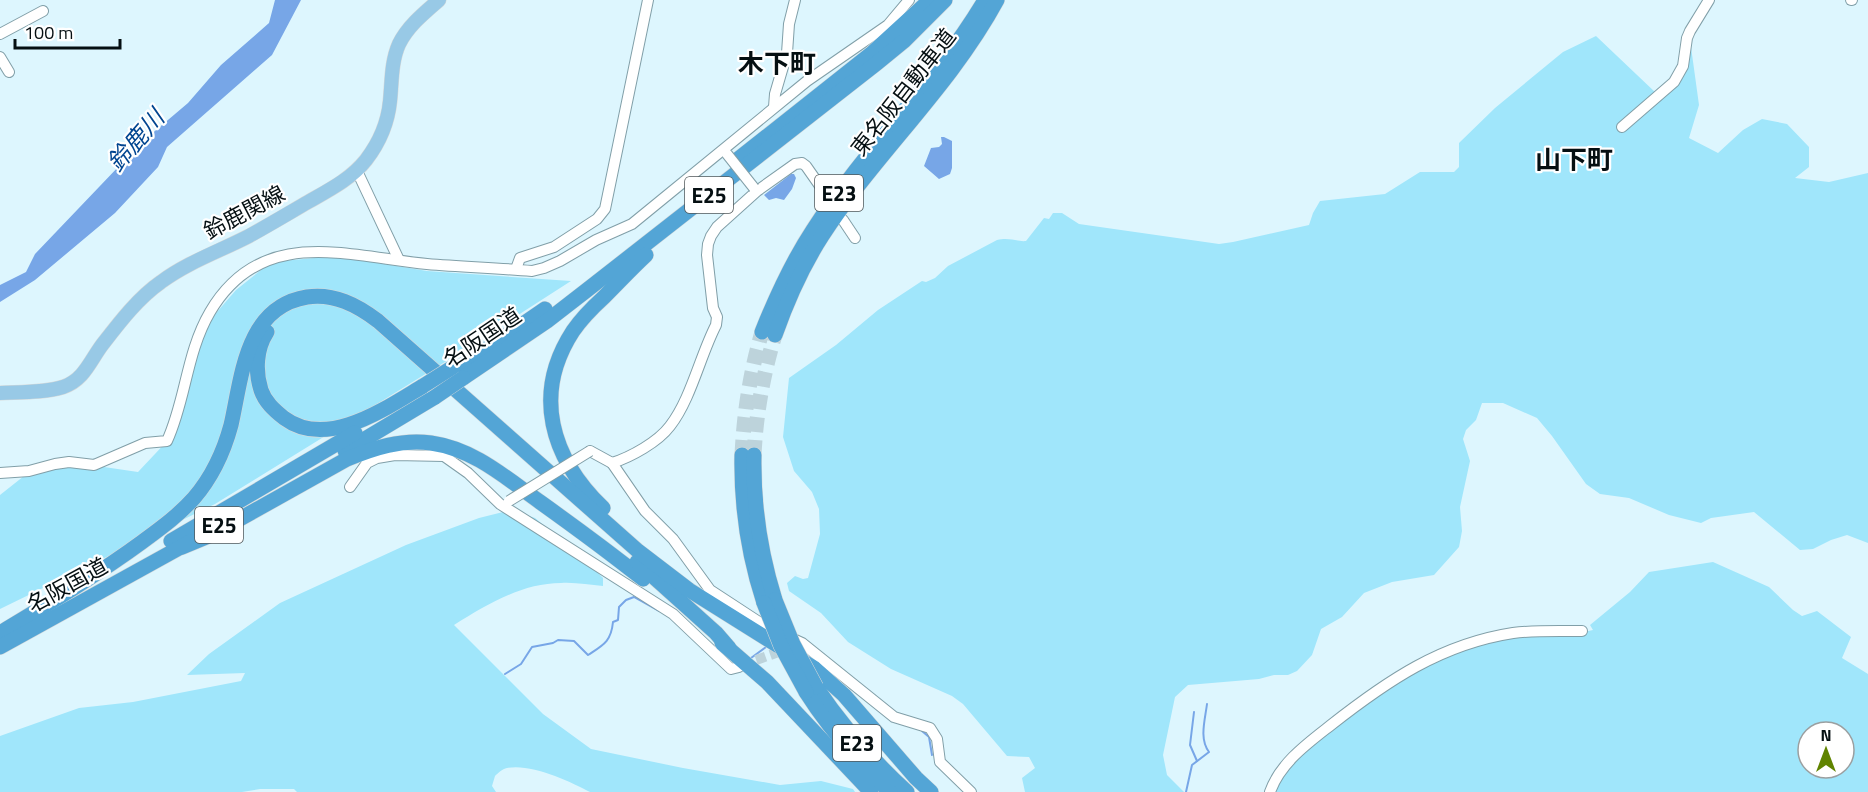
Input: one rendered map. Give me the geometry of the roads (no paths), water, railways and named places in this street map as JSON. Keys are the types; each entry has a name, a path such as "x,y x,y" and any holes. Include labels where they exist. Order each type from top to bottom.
{"highway":[{"name":"名阪国道","path":"0,647 289,485 457,371 541,312 871,54 930,0"},
{"name":"名阪国道","path":"457,371 547,321 877,63 904,41 945,0"},
{"name":"東名阪自動車道","path":"944,72 985,0"},
{"name":"東名阪自動車道","path":"768,334 822,236 944,72 980,29 997,0"},
{"path":"707,196 624,276 574,329 558,360 551,396 554,429 560,451 591,496 653,555 723,613"},
{"path":"0,634 88,580 181,512 205,484 222,450 231,425 244,361 260,327 273,313 286,304 302,298 321,296 350,303 378,321 638,551 723,613 814,668 833,684 931,792"},
{"path":"428,390 352,424 332,429 312,429 288,421 272,409 260,386 257,360 266,334 277,321 290,312 307,306 323,305 341,309 360,318 381,334 647,570 716,633 729,648"},
{"name":"名阪国道","path":"0,634 177,538 428,390"},
{"path":"182,547 211,536 347,459 362,453 394,443 430,443 451,448 467,454 498,472 621,561 681,608 767,682 871,792"},
{"name":"E23","path":"748,455 770,601 793,644 825,721 854,756 890,792"},
{"name":"E23","path":"811,690 859,745 907,792"}],"main road":[{"name":"鈴鹿関線","path":"0,393 53,389 76,380 86,370 108,337 159,283 177,271 250,236 357,171 369,156 383,131 390,103 393,62 400,42 413,24 438,0"}],"street":[{"path":"516,269 520,258 554,247 597,219 605,209 648,0"},
{"path":"774,107 775,94 787,53 789,24 795,0"},
{"path":"0,473 29,471 62,463 94,465 145,443 167,441 178,412 189,360 209,314 219,299 239,278 260,263 299,252 326,252 428,264 532,271 544,268 632,224 725,152 774,107 888,24 909,0"},
{"path":"1622,127 1674,82 1683,66 1690,31 1709,0"},
{"path":"0,34 43,11"},
{"path":"0,57 9,72"},
{"path":"725,152 755,189"},
{"path":"612,463 628,458 658,438 670,427 680,409 716,325 717,317 713,308 707,255 708,244 717,227 755,189 790,166 802,163 806,166 827,196"},
{"path":"357,171 399,260"},
{"path":"843,220 855,238"},
{"path":"509,501 590,451 612,463 645,511 673,539 710,590 765,626 800,644 894,717 930,728 937,739 940,762 971,792"},
{"path":"350,488 367,463 377,458 395,455 444,456 468,473 500,504 673,614 731,669 739,666"},
{"path":"1270,792 1276,777 1306,744 1389,682 1424,661 1460,647 1513,633 1582,631"}],"waterway":[{"path":"505,674 521,664 532,647 558,640 574,641 588,655 608,639 613,622 618,620 619,607 626,600 634,597 659,611"},
{"path":"751,658 766,647"},
{"path":"1186,792 1192,765 1209,752 1203,735 1207,704"},
{"path":"1194,712 1190,745 1197,761"},
{"path":"922,731 929,737 932,755"}],"tunnel":[{"path":"742,455 748,393 762,332"},
{"path":"754,455 761,395 775,335"},
{"path":"742,665 790,648"}],"district":[{"name":"木下町","path":"777,63"},
{"name":"山下町","path":"1574,159"}],"water label":[{"name":"鈴鹿川","path":"135,140"}]}
